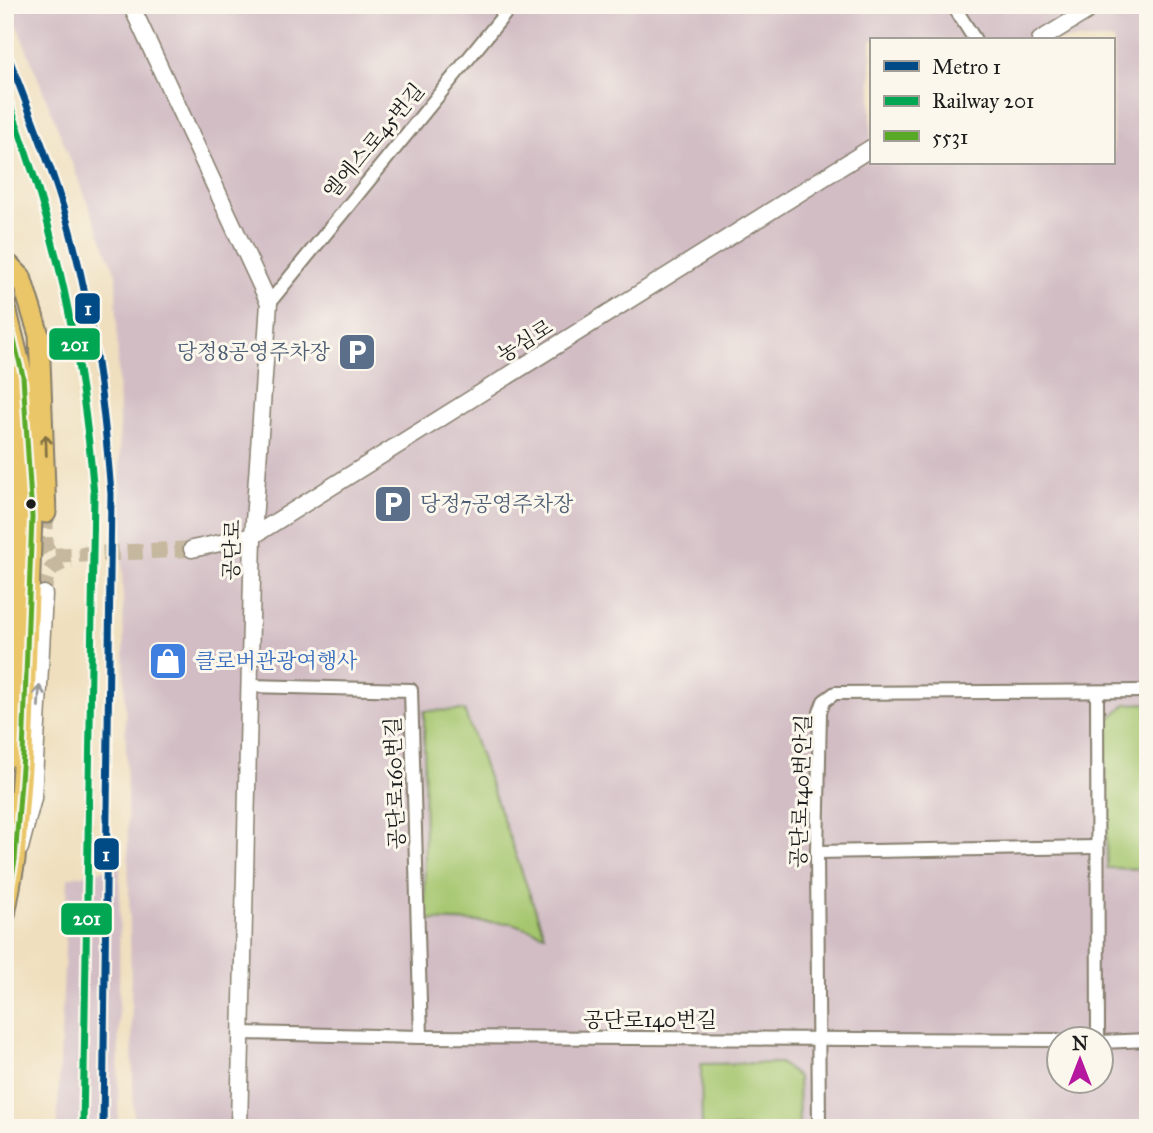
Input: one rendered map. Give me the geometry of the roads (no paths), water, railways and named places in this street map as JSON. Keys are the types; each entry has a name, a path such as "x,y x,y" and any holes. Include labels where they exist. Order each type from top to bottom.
{"main road":[{"path":"5,261 20,277 39,335 44,386 46,513"},
{"path":"5,304 23,376 32,517 23,755 15,860 5,915"},
{"path":"5,377 10,533 5,756"}],"street":[{"name":"공단로","path":"131,5 268,303 253,536 239,1128"},
{"name":"엘에스로45번길","path":"268,303 512,5"},
{"path":"953,5 974,38"},
{"path":"1043,38 1097,5"},
{"name":"농심로","path":"192,549 253,536 870,149"},
{"path":"15,860 26,834 33,798 44,594"},
{"name":"공단로160번길","path":"249,685 411,690 421,1037"},
{"name":"공단로140번안길","path":"820,1128 817,852 820,712 824,701 835,693 1148,691"},
{"path":"1097,692 1099,1024"},
{"path":"817,852 1096,847"},
{"name":"공단로140번길","path":"242,1033 421,1037 1044,1041"},
{"path":"1114,1040 1148,1040"}],"tunnel":[{"path":"46,513 45,546 52,556 192,549"},
{"path":"44,594 47,575 53,567 71,560"}],"metro line":[{"name":"1","path":"5,48 54,179 77,257 96,358 108,460 111,494 103,1128"}],"rail line":[{"name":"201","path":"5,92 39,192 64,290 82,391 94,495 83,1128"}],"place":[{"name":"당정8공영주차장","path":"357,352"},
{"name":"당정7공영주차장","path":"393,504"},
{"name":"클로버관광여행사","path":"168,661"}]}
